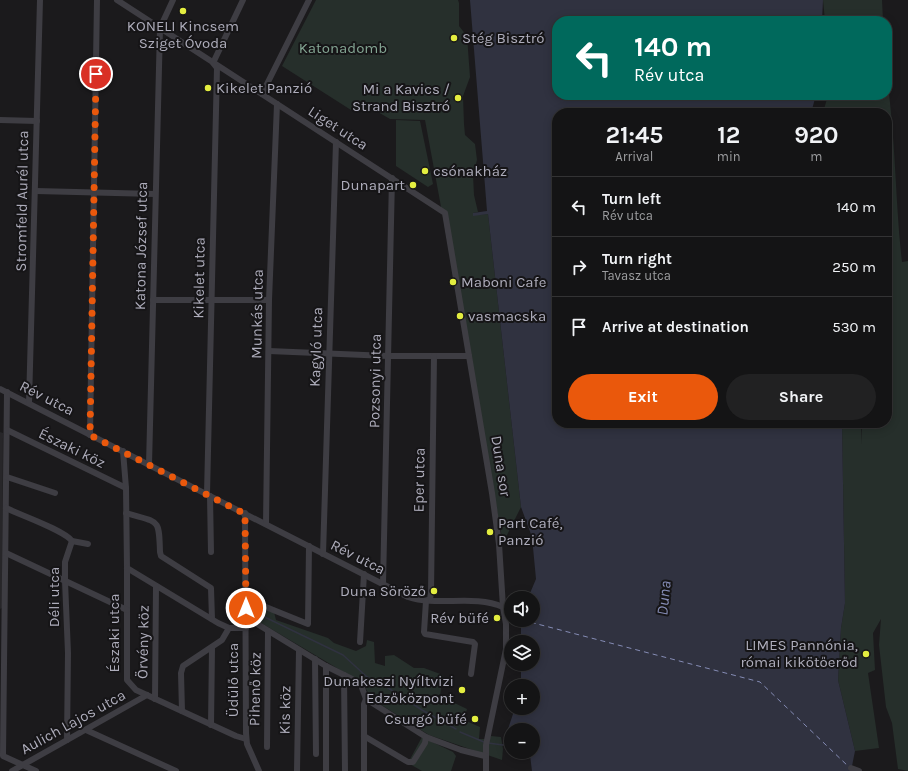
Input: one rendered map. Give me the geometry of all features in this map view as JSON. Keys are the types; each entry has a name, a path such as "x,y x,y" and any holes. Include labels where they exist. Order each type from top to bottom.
{"street":[{"name":"Stromfeld Aurél utca","path":"29,403 36,191 40,0"},
{"path":"90,435 97,0"},
{"name":"Liget utca","path":"117,0 445,213"},
{"path":"160,28 173,0"},
{"path":"213,63 243,0"},
{"path":"262,94 309,0"},
{"name":"Katona József utca","path":"149,465 160,28"},
{"name":"Kikelet utca","path":"208,495 217,68 213,63"},
{"name":"Munkás utca","path":"266,524 269,300 277,104"},
{"path":"0,120 37,121"},
{"name":"Kagyló utca","path":"323,554 336,142"},
{"name":"Pozsonyi utca","path":"383,584 392,178"},
{"path":"36,191 95,194 155,194"},
{"name":"Duna sor","path":"445,213 499,544 502,607 506,624 506,649 496,704 486,742 486,771"},
{"path":"153,300 269,300"},
{"path":"268,351 388,356 469,356"},
{"name":"Eper utca","path":"434,356 431,593 430,599 426,601 424,632 425,634 473,642 475,644 471,674"},
{"name":"Rév utca","path":"0,389 408,597 426,601 486,602 502,607"},
{"path":"7,392 6,553 2,615 3,756 22,766 36,771"},
{"name":"Északi köz","path":"7,430 126,488"},
{"name":"Északi utca","path":"123,451 126,488 127,680 132,687 155,699 211,725 246,739"},
{"path":"7,477 55,493"},
{"path":"208,495 211,552"},
{"path":"6,508 60,532 69,537 72,541 88,544"},
{"path":"126,513 155,522 159,527 161,556 211,588 212,619"},
{"name":"Üdülő utca","path":"245,514 246,739 259,771"},
{"name":"Déli utca","path":"66,740 68,653 65,562 72,541"},
{"path":"246,599 308,624 309,546"},
{"path":"6,553 127,610"},
{"path":"127,568 212,619 230,628 246,628"},
{"path":"360,642 364,574"},
{"name":"Örvény köz","path":"155,699 156,586"},
{"path":"246,617 326,666 361,685 366,699 425,740 485,756"},
{"path":"182,711 183,666 222,640 230,628"},
{"name":"Pihenő köz","path":"267,747 268,631"},
{"path":"211,725 212,648"},
{"name":"Kis köz","path":"298,771 299,650"},
{"path":"315,659 316,754"},
{"path":"326,666 326,771"},
{"path":"344,675 345,771"},
{"name":"Aulich Lajos utca","path":"12,771 147,695"},
{"path":"364,771 364,704 366,699"},
{"path":"86,730 176,771"},
{"path":"364,736 408,762 413,762 416,760 425,740"},
{"path":"850,768 859,771"}],"shaded area":[{"path":"0,432 3,433 2,608 0,609"}],"green space":[{"name":"Katonadomb","path":"316,0 458,0 459,26 467,36 470,77 463,96 465,135 475,144 477,160 473,175 474,195 478,212 473,213 473,215 488,214 521,507 503,543 425,120 390,119 357,100 351,110 282,66"},
{"path":"823,0 882,0 883,16 825,16"},
{"path":"827,100 890,100 891,108 824,108"},
{"path":"396,120 420,121 433,184 428,187 396,166"},
{"path":"892,125 902,262 908,261 908,771 898,769 892,723 886,707 879,645 881,619 873,633 875,670 868,673 879,748 855,751 838,680 841,628 845,603 842,428 861,428 862,445 862,428 892,428"},
{"path":"247,603 274,612 276,620 328,638 334,643 356,651 366,646 367,640 374,642 375,663 385,666 385,656 394,655 414,668 424,668 443,675 440,696 467,709 464,720 480,727 479,739 489,739 491,736 501,737 503,749 502,760 429,735 372,699 363,684 246,614"},
{"path":"422,737 453,752 456,756 451,771 422,771 408,763"}],"water":[{"name":"Duna","path":"470,0 823,0 822,16 552,16 552,100 815,100 812,108 552,108 552,428 842,428 845,603 841,628 838,680 855,751 851,771 532,771 530,759 540,759 540,723 510,723 513,715 540,715 540,679 521,679 521,671 540,671 540,635 521,635 521,627 540,627 540,591 531,591 536,579 532,537 521,507 488,214 473,216 473,213 487,211"}],"waterway":[{"path":"248,609 343,655 367,677 382,684 422,710 456,729"},
{"path":"460,732 484,742"},
{"path":"488,743 504,745"}],"ferry route":[{"path":"540,625 760,682 849,767"}],"place":[{"name":"KONELI Kincsem Sziget Óvoda","path":"183,11"},
{"name":"Stég Bisztró","path":"454,38"},
{"name":"Kikelet Panzió","path":"208,88"},
{"name":"Mi a Kavics / Strand Bisztró","path":"458,98"},
{"name":"csónakház","path":"425,171"},
{"name":"Dunapart","path":"413,185"},
{"name":"Maboni Cafe","path":"453,282"},
{"name":"vasmacska","path":"460,316"},
{"name":"Part Café, Panzió","path":"490,532"},
{"name":"Duna Söröző","path":"434,591"},
{"name":"Rév büfé","path":"497,618"},
{"name":"LIMES Pannónia, római kikötőerőd","path":"866,654"},
{"name":"Dunakeszi Nyíltvizi Edzőközpont","path":"462,690"},
{"name":"Csurgó büfé","path":"475,719"}],"route":[{"path":"96,74 90,435 245,514 246,608"}]}
